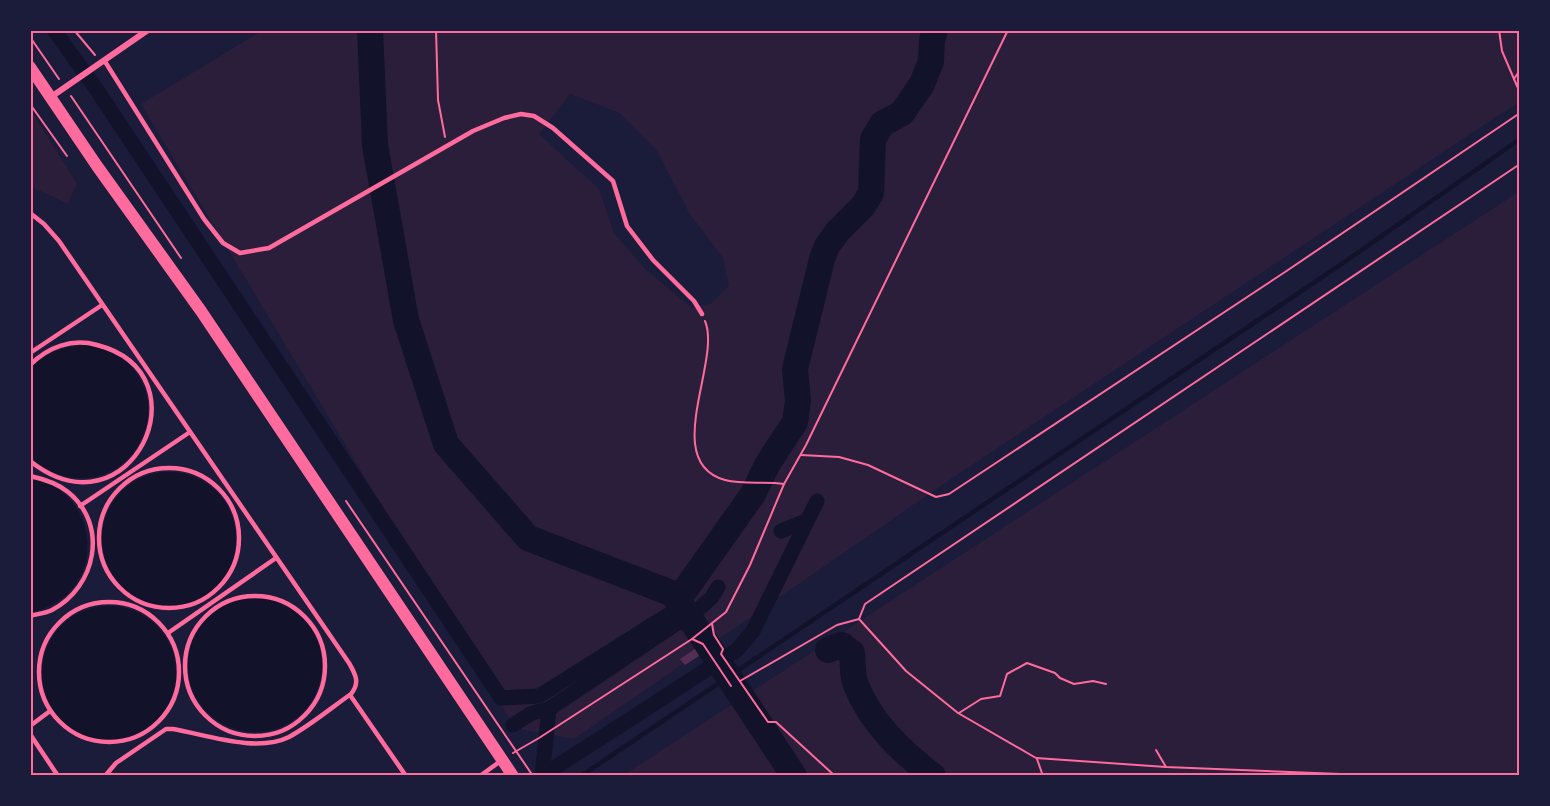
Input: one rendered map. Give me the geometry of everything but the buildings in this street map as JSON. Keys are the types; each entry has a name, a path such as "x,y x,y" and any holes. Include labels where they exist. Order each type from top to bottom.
{"main road":[{"path":"30,67 213,330 513,776"}],"street":[{"path":"50,97 148,30"}],"lane":[{"path":"102,61 204,219 223,243 240,253 268,248 473,131 504,118 521,114 534,116 553,128 613,182 627,226 653,260 694,301 702,314"},
{"path":"30,213 44,224 59,242 355,674 356,688 350,695 288,737 264,744 166,729 116,763 105,776"},
{"path":"30,353 102,305"},
{"path":"30,365 42,354 64,344 87,342 108,348 128,359 142,375 151,397 152,419 145,442 132,461 122,469 93,482 69,482 30,476"},
{"path":"38,348 42,354"},
{"path":"137,370 144,366"},
{"path":"80,506 128,477 190,432"},
{"path":"30,461 69,493 80,506 92,532 93,556 85,579 71,598 51,611 30,616"},
{"path":"174,468 196,473 215,485 227,500 238,525 238,549 231,571 217,590 197,603 174,609 139,602 128,596 112,580 102,560 99,541 102,515 113,495 128,477 151,470 174,468"},
{"path":"122,469 128,477"},
{"path":"227,500 233,495"},
{"path":"92,542 99,541"},
{"path":"168,633 276,558"},
{"path":"210,594 217,607"},
{"path":"217,607 209,612 193,631 185,655 182,670 175,699 166,714 147,732 124,742 106,743 89,740 74,734 60,723 51,711 42,694 39,677 41,654 51,633 70,614 87,606 98,603 121,603 152,616 168,633 176,648 182,670 194,702 210,721 230,732 252,736 274,734 294,724 310,709 321,690 325,668 323,645 314,628 298,609 278,599 254,595 230,600 217,607"},
{"path":"137,608 139,602"},
{"path":"62,603 70,614"},
{"path":"314,628 321,624"},
{"path":"350,695 406,776"},
{"path":"30,726 51,711"},
{"path":"147,732 152,738"},
{"path":"30,734 58,776"},
{"path":"252,736 252,743"},
{"path":"480,776 502,760"}],"path":[{"path":"74,30 102,61"},
{"path":"436,30 438,100 447,145"},
{"path":"533,776 516,751 692,639 726,612 737,593 784,484 801,455 1008,30"},
{"path":"1499,30 1502,51 1520,93"},
{"path":"30,37 65,87"},
{"path":"1515,79 1520,70"},
{"path":"30,104 67,156"},
{"path":"801,455 839,457 868,465 936,497 949,494 1285,272 1520,113"},
{"path":"859,619 865,604 1520,164"},
{"path":"702,314 708,328 709,344 697,403 695,431 698,457 710,473 723,479 784,484"},
{"path":"740,681 837,625 859,619"},
{"path":"859,619 906,671 958,713 1036,758 1166,767 1392,776"},
{"path":"712,624 714,635 723,649 721,654 768,722 776,722 835,776"},
{"path":"692,639 703,644 731,686"},
{"path":"958,713 981,699 1000,696 1007,674 1027,663 1055,673 1060,678 1074,684 1093,681 1106,684"},
{"path":"1156,750 1166,767"},
{"path":"1036,758 1043,776"}],"shaded area":[{"path":"263,30 1520,30 1520,101 948,481 574,739 515,728 141,104","holes":["570,94 620,113 656,149 689,213 723,258 729,286 712,303 692,308 645,269 614,233 599,189 539,134"]},
{"path":"30,109 77,184 68,204 30,186"},
{"path":"1520,191 1520,776 622,776"},
{"path":"88,345 121,358 139,377 147,396 148,415 144,434 135,451 121,465 104,474 75,478 54,473 30,456 30,369 56,351"},
{"path":"169,472 195,477 216,492 231,513 236,539 231,565 216,586 195,601 169,606 143,601 122,586 107,565 102,539 107,513 122,492 143,477"},
{"path":"30,479 48,484 63,493 75,505 83,520 87,536 87,553 76,584 64,597 48,607 30,612"},
{"path":"255,598 281,603 302,618 317,639 322,665 317,691 302,712 281,727 255,732 229,727 208,712 193,691 188,665 193,639 208,618 229,603"},
{"path":"109,606 135,611 156,626 171,647 176,673 171,699 156,720 135,735 109,740 83,735 62,720 47,699 42,673 47,647 62,626 83,611"}],"waterway":[{"path":"54,30 97,90 501,698 539,696 682,606"},
{"path":"370,30 375,145 406,320 446,444 528,538 671,593 678,600 794,776"},
{"path":"678,600 753,494 767,465 795,422 798,401 795,369 822,259 827,246 838,231 863,206 871,193 873,139 882,124 902,113 922,84 931,61 935,30"},
{"path":"581,776 1346,261 1520,139"},
{"path":"542,776 737,650 753,631 817,501"},
{"path":"781,531 806,521"},
{"path":"513,725 532,713 549,709 701,607 712,597 718,587"},
{"path":"695,624 700,617 701,607"},
{"path":"828,650 842,645 852,653 855,681 870,712 888,736 933,776"},
{"path":"713,651 720,651 728,656"},
{"path":"542,776 549,709"}]}
